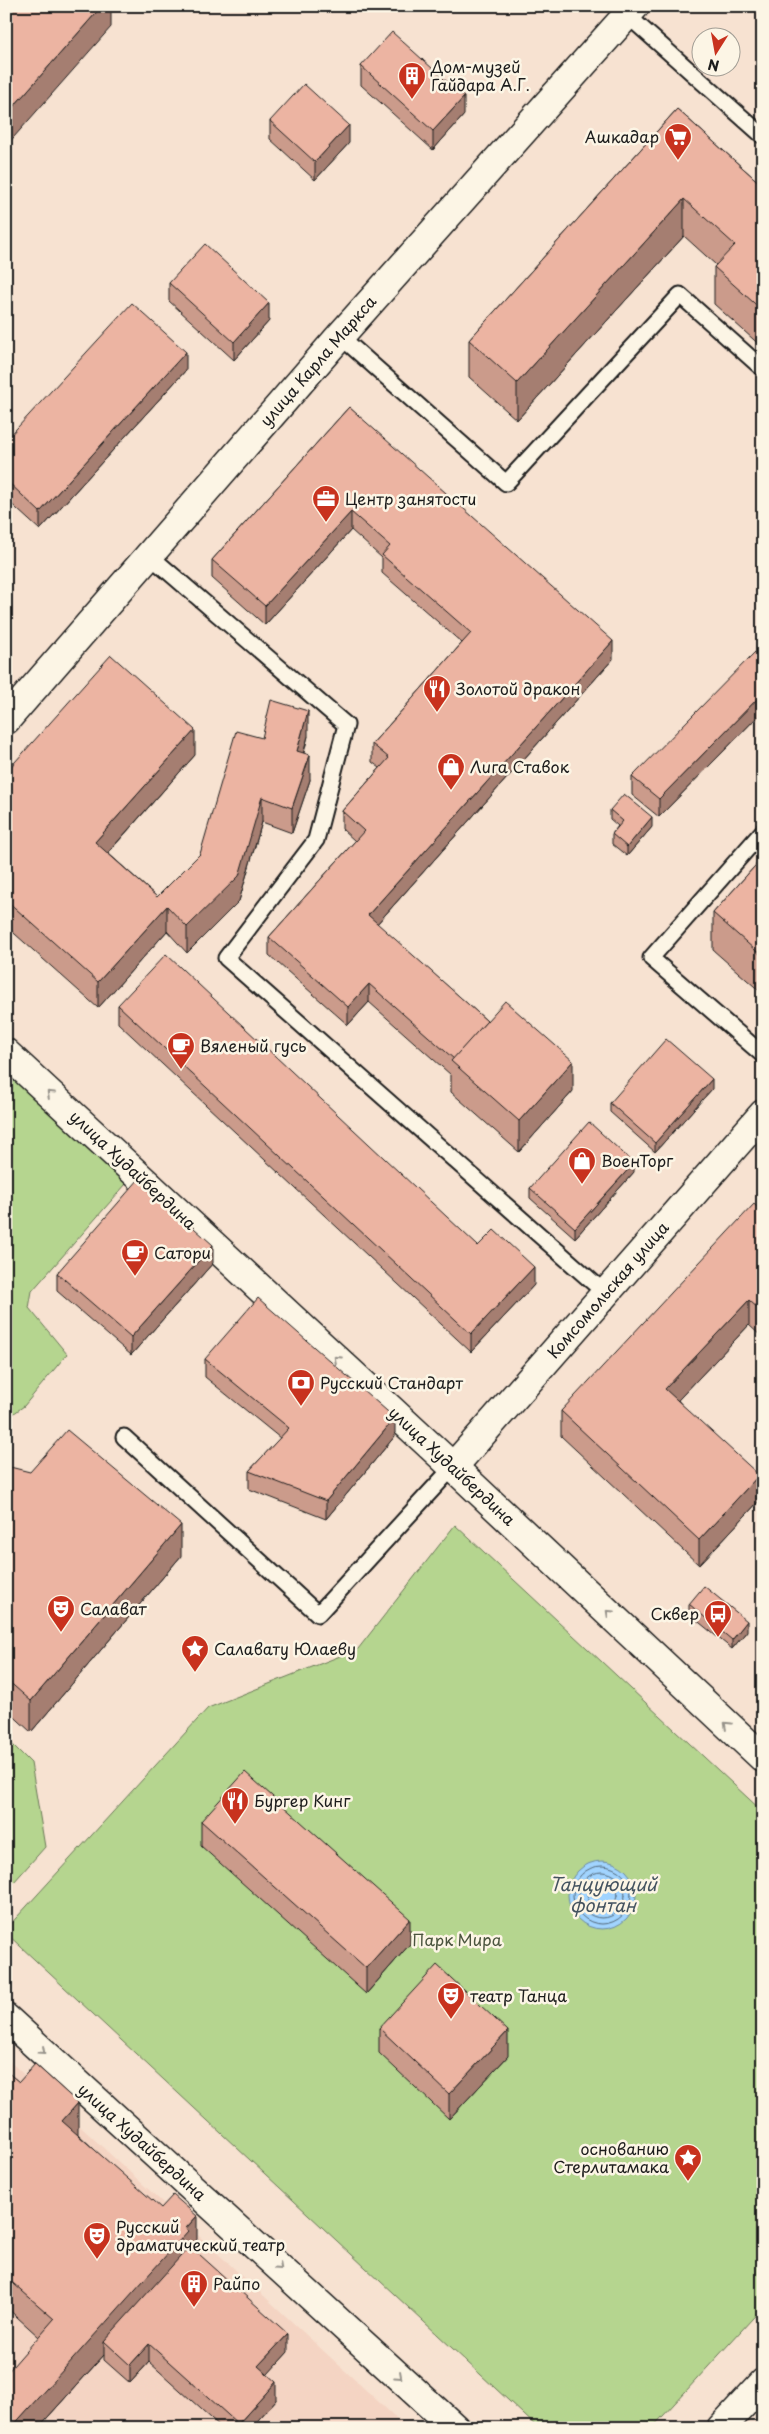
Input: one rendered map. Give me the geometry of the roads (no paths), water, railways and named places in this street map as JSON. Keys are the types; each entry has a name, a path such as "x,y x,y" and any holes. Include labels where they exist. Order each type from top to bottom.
{"street":[{"name":"улица Карла Маркса","path":"6,720 340,336 631,11"},
{"name":"улица Худайбердина","path":"6,1053 453,1467 763,1758"},
{"name":"Комсомольская улица","path":"453,1467 763,1114"},
{"name":"улица Худайбердина","path":"6,2018 455,2428"},
{"path":"721,2428 763,2383"}],"lane":[{"path":"631,11 763,136"},
{"path":"340,336 506,483 680,295 763,369"},
{"path":"149,555 346,725 316,840 226,958 605,1293"},
{"path":"763,831 651,958 763,1055"},
{"path":"124,1436 318,1614 453,1467"}],"water":[{"name":"Танцующий фонтан","path":"602,1861 615,1864 626,1871 633,1882 636,1895 633,1908 626,1919 615,1926 602,1929 589,1926 578,1919 571,1908 568,1895 571,1882 578,1871 589,1864"}],"place":[{"name":"Дом-музей Гайдара А.Г.","path":"412,100"},
{"name":"Ашкадар","path":"678,161"},
{"name":"Центр занятости","path":"326,523"},
{"name":"Золотой дракон","path":"437,713"},
{"name":"Лига Ставок","path":"451,791"},
{"name":"Вяленый гусь","path":"181,1070"},
{"name":"ВоенТорг","path":"582,1185"},
{"name":"Сатори","path":"135,1277"},
{"name":"Русский Стандарт","path":"301,1407"},
{"name":"Салават","path":"61,1633"},
{"name":"Сквер","path":"718,1638"},
{"name":"Салавату Юлаеву","path":"195,1673"},
{"name":"Бургер Кинг","path":"235,1825"},
{"name":"театр Танца","path":"451,2020"},
{"name":"основанию Стерлитамака","path":"688,2182"},
{"name":"Русский драматический театр","path":"97,2260"},
{"name":"Райпо","path":"194,2308"}],"park label":[{"name":"Парк Мира","path":"457,1940"}]}
